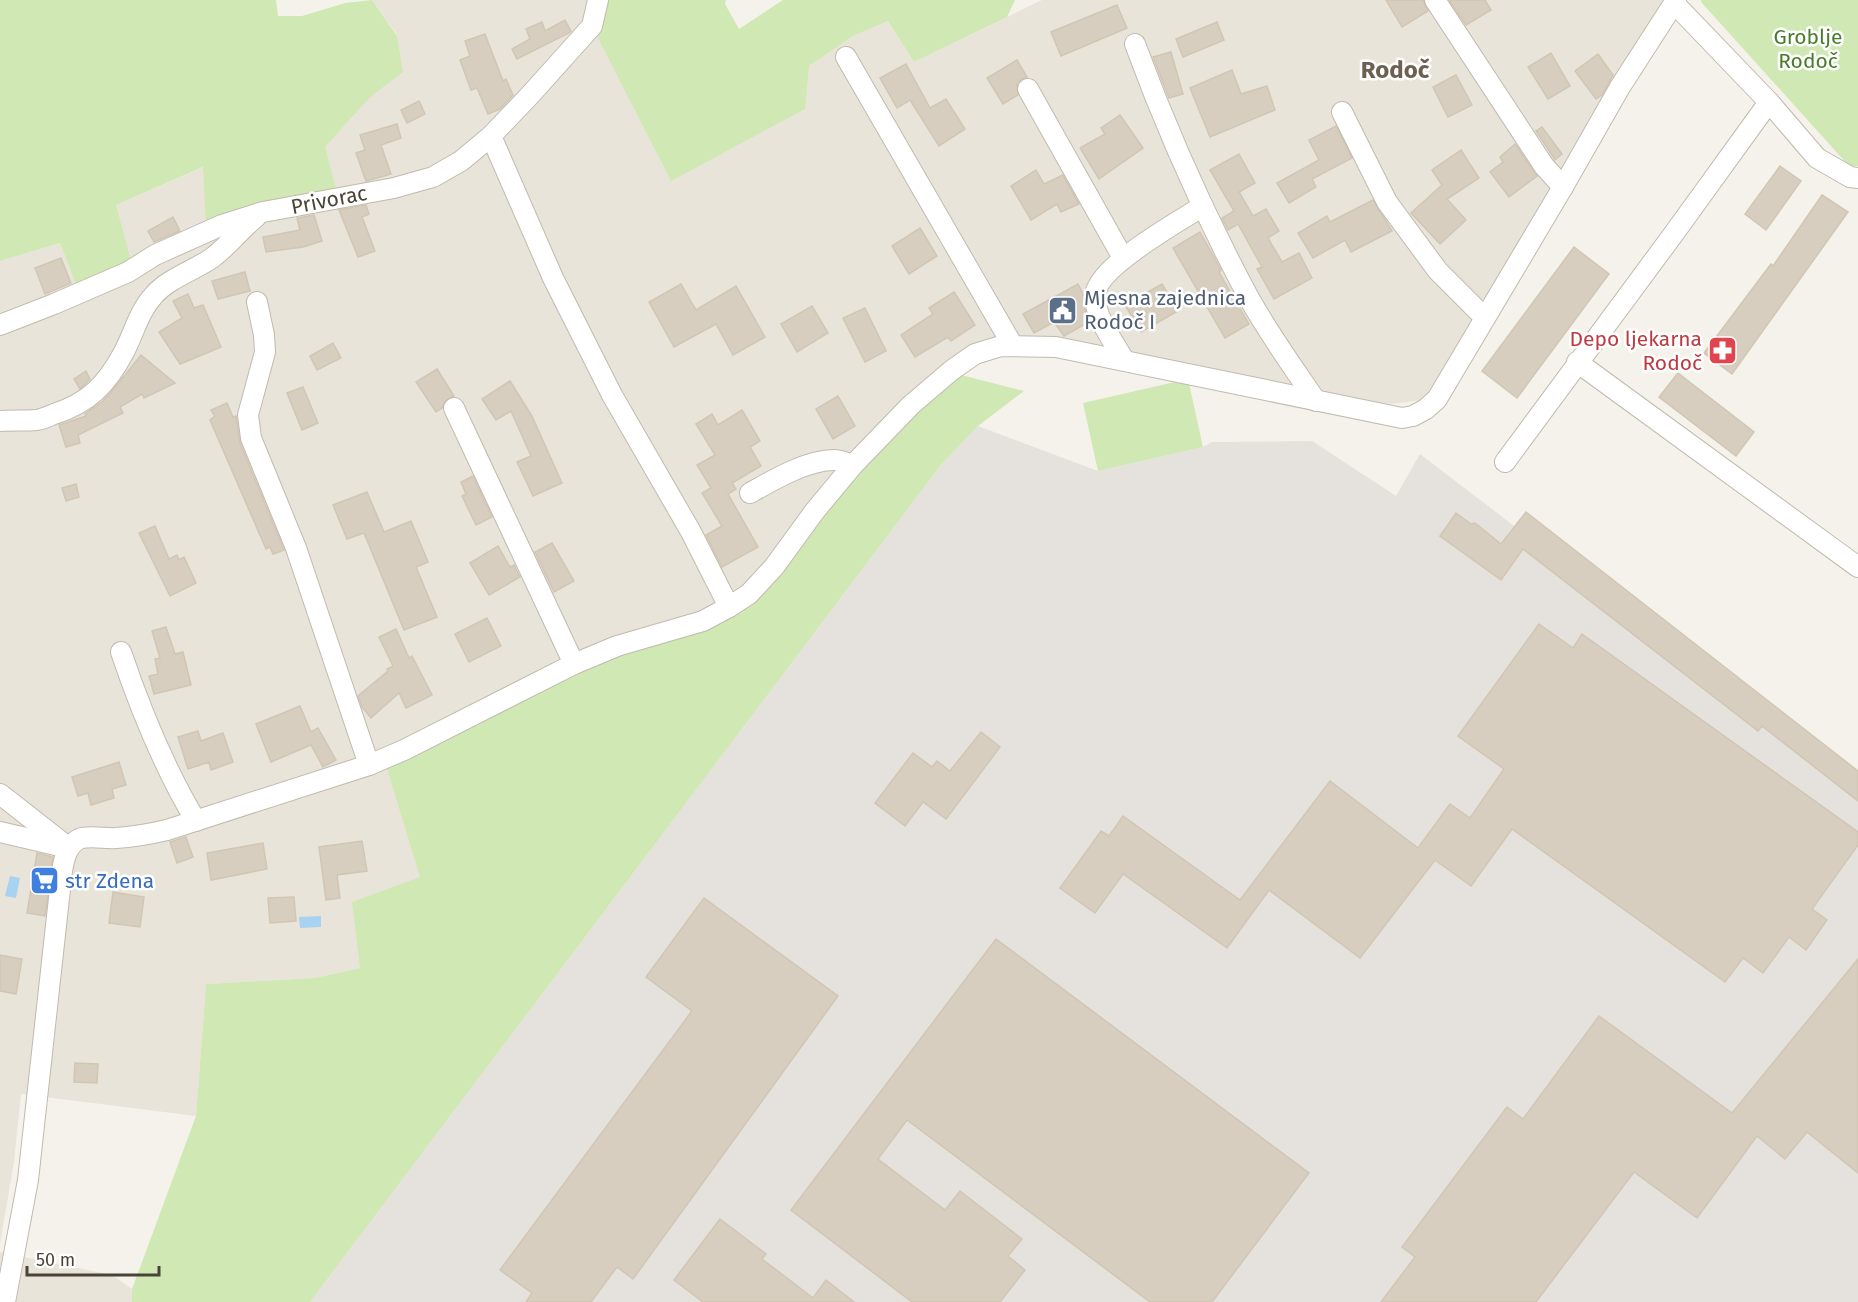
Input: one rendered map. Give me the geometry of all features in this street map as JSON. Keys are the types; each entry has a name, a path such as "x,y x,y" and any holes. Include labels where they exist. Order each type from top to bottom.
{"street":[{"name":"Privorac","path":"0,325 128,272 155,255 198,234 262,212 394,188 433,177 460,161 491,136 592,26 598,0"},
{"path":"1436,0 1544,166 1563,187"},
{"path":"5,1302 28,1180 64,859 69,848 81,838 144,836 196,822 369,765 404,750 574,664 617,646 703,621 729,607 749,594 774,567 814,512 853,465 911,405 952,370 975,354 1001,346 1056,347 1402,418 1413,416 1426,409 1437,399 1620,87 1675,2 1769,102 1817,158 1850,177 1858,178"},
{"path":"1135,44 1158,106 1203,206 1250,298 1316,401"},
{"path":"846,57 1013,346"},
{"path":"1028,89 1123,258"},
{"path":"1505,462 1769,102"},
{"path":"1342,112 1387,202 1438,271 1484,317"},
{"path":"491,136 553,278 612,395 691,532 729,607"},
{"path":"1124,360 1098,313 1096,289 1102,278 1123,258 1203,206"},
{"path":"0,421 39,420 67,410 90,398 106,381 124,352 144,309 154,295 168,283 225,248 262,212"},
{"path":"257,302 265,352 248,415 251,438 296,548 369,765"},
{"path":"1578,363 1858,567"},
{"path":"453,408 574,664"},
{"path":"750,493 785,473 811,465 835,460 853,465"},
{"path":"121,652 138,702 164,763 196,822"},
{"path":"0,794 69,848"},
{"path":"0,832 69,848"}],"shaded area":[{"path":"372,0 598,0 809,66 853,36 888,21 914,62 1042,0 1676,0 1429,399 1393,404 1317,399 1123,357 969,353 744,590 420,877 360,968 315,978 206,984 196,1116 21,1094 14,1162 0,1244 0,261 60,243 78,290 116,205 204,167 206,227 308,87 397,35"},
{"path":"978,426 1098,471 1203,447 1212,442 1312,441 1396,496 1420,454 1858,789 1858,1302 310,1302 940,466"},
{"path":"0,1252 112,1275 132,1289 132,1302 0,1302"}],"green space":[{"path":"0,0 276,0 278,16 302,16 345,3 372,0 397,36 403,72 369,98 325,147 337,193 206,228 203,167 116,205 131,261 78,290 60,243 0,261"},
{"path":"598,0 726,0 725,4 739,29 783,0 1015,0 1007,17 914,62 888,21 853,36 809,66 805,109 671,181 592,26"},
{"name":"Groblje Rodoč","path":"1701,0 1858,0 1858,166 1849,166"},
{"path":"953,373 1024,391 978,426 940,466 310,1302 132,1302 132,1289 196,1116 206,984 315,978 360,968 352,902 420,877 385,762 581,669 719,618 854,471"},
{"path":"1188,379 1203,447 1098,471 1083,403"}],"water":[{"path":"10,876 20,878 16,898 5,896"},
{"path":"321,916 321,927 300,928 299,917"}],"building":[{"path":"1386,0 1423,0 1428,11 1402,27"},
{"path":"1449,0 1485,0 1491,10 1466,25"},
{"path":"1117,5 1127,28 1061,56 1051,32"},
{"path":"565,20 571,31 569,33 517,59 512,49 530,39 526,29 542,22 545,31"},
{"path":"1217,22 1224,40 1183,57 1176,39"},
{"path":"485,34 503,81 506,79 513,95 500,109 488,114 477,88 471,90 460,60 470,56 465,41"},
{"path":"1171,52 1183,94 1169,98 1153,57"},
{"path":"1551,53 1570,86 1548,99 1528,67"},
{"path":"1598,54 1613,75 1602,95 1596,99 1575,71"},
{"path":"1017,60 1027,77 1017,83 1018,95 1003,104 987,78"},
{"path":"906,64 930,108 946,99 965,129 939,146 910,100 897,108 880,78"},
{"path":"1232,70 1241,94 1267,86 1275,110 1210,137 1190,88"},
{"path":"1456,75 1472,105 1448,117 1433,87"},
{"path":"419,101 425,114 407,123 401,110"},
{"path":"1120,115 1143,148 1099,179 1080,148 1105,134 1101,128"},
{"path":"397,124 401,138 381,145 391,174 366,181 356,153 365,150 360,135"},
{"path":"1336,126 1352,158 1312,179 1316,187 1289,203 1277,183 1319,160 1309,140"},
{"path":"1542,127 1562,154 1555,160 1536,131"},
{"path":"1515,144 1537,176 1509,197 1490,172 1503,162 1500,157"},
{"path":"1461,150 1479,178 1447,199 1466,220 1440,244 1411,213 1442,185 1432,170"},
{"path":"1239,154 1255,183 1239,192 1253,216 1266,209 1279,231 1268,238 1282,262 1299,253 1312,278 1274,299 1257,269 1262,267 1238,224 1228,230 1222,218 1234,211 1210,170"},
{"path":"1780,166 1801,181 1766,230 1745,214"},
{"path":"1036,170 1044,184 1063,175 1079,204 1061,212 1057,204 1031,220 1011,186"},
{"path":"1822,195 1848,212 1732,374 1704,353 1771,264 1773,266"},
{"path":"1373,200 1392,231 1351,252 1345,240 1313,258 1298,233 1327,216 1330,222"},
{"path":"366,205 369,214 362,217 375,251 358,257 339,210"},
{"path":"314,215 322,241 303,247 266,252 263,237 300,230 297,218"},
{"path":"173,217 180,231 154,242 148,231"},
{"path":"920,228 937,256 909,274 892,246"},
{"path":"1200,232 1221,270 1219,272 1249,324 1225,338 1173,248"},
{"path":"1574,247 1609,274 1517,398 1482,371"},
{"path":"61,258 71,283 45,294 35,268"},
{"path":"245,272 250,291 218,299 212,281"},
{"path":"681,284 696,310 736,286 765,337 733,355 716,324 674,347 649,302"},
{"path":"1078,284 1083,294 1089,322 1064,336 1054,322 1034,333 1023,314"},
{"path":"1162,284 1178,311 1141,332 1125,305"},
{"path":"954,292 975,325 951,341 948,337 915,357 901,335 933,314 929,308"},
{"path":"188,294 194,308 203,305 221,347 180,364 159,332 182,318 173,301"},
{"path":"812,306 828,333 797,352 781,324"},
{"path":"865,308 886,351 865,362 843,318"},
{"path":"333,343 341,358 317,370 310,356"},
{"path":"141,355 175,383 144,398 142,394 120,407 123,413 78,435 80,443 66,447 59,425 86,416 85,414 103,401"},
{"path":"437,369 454,396 445,401 442,408 436,412 416,382"},
{"path":"86,371 90,379 80,389 74,379"},
{"path":"1678,373 1754,432 1736,456 1659,397"},
{"path":"510,381 532,416 562,483 533,496 517,462 531,456 511,411 496,420 482,399"},
{"path":"303,387 318,423 302,430 287,393"},
{"path":"838,396 855,426 833,439 816,409"},
{"path":"227,403 233,417 236,416 240,443 284,550 273,554 270,547 266,549 210,420 215,416 211,410"},
{"path":"742,410 760,441 750,447 761,466 732,483 736,489 728,494 758,547 722,567 706,535 722,526 702,493 711,488 697,465 715,455 696,424 712,414 718,425"},
{"path":"473,476 492,517 476,525 462,496 466,494 461,482"},
{"path":"76,484 79,497 66,501 62,488"},
{"path":"367,492 384,532 411,521 428,562 416,567 437,617 404,630 364,533 347,539 333,505"},
{"path":"1526,512 1858,771 1858,801 1762,726 1758,731 1523,549 1501,580 1440,536 1456,513 1471,524 1475,523 1501,544"},
{"path":"155,526 169,559 177,555 179,560 184,557 196,583 170,596 139,533"},
{"path":"552,543 574,581 554,592 535,552"},
{"path":"498,546 510,567 514,565 520,577 489,595 470,563"},
{"path":"487,618 501,646 469,662 455,634"},
{"path":"1539,624 1573,648 1582,634 1858,832 1858,845 1812,909 1827,920 1806,950 1789,937 1763,973 1743,958 1725,982 1512,829 1471,886 1435,860 1360,958 1269,890 1227,948 1123,874 1095,913 1060,888 1101,831 1109,836 1123,816 1240,900 1330,781 1418,848 1450,804 1470,818 1504,769 1458,736"},
{"path":"166,627 175,654 183,652 191,685 154,694 149,676 158,674 155,659 160,658 152,631"},
{"path":"396,629 409,658 412,656 432,695 406,708 399,693 371,718 362,707 358,696 393,666 379,637"},
{"path":"300,706 311,732 318,728 336,760 323,767 311,745 271,762 256,724"},
{"path":"198,731 201,741 223,733 233,762 211,770 209,762 188,769 178,737"},
{"path":"981,732 1000,747 946,819 923,802 905,826 875,803 913,753 932,767 937,761 950,771"},
{"path":"119,762 126,785 112,789 114,798 91,805 88,793 78,796 72,777"},
{"path":"186,837 193,857 177,863 170,842"},
{"path":"362,841 367,871 337,875 340,898 326,900 319,847"},
{"path":"263,843 267,869 211,880 207,853"},
{"path":"37,853 53,857 45,916 27,913"},
{"path":"113,892 144,897 140,927 109,923"},
{"path":"294,897 296,921 270,923 268,898"},
{"path":"704,898 838,996 633,1279 617,1267 591,1302 526,1302 532,1293 500,1270 692,1011 646,977"},
{"path":"996,939 1309,1173 1212,1302 1150,1302 907,1120 878,1159 945,1210 960,1191 1022,1239 1008,1256 1025,1270 1000,1302 912,1302 791,1210"},
{"path":"0,955 22,959 16,994 0,991"},
{"path":"1858,959 1858,1173 1807,1132 1785,1159 1757,1136 1697,1218 1634,1172 1536,1302 1381,1302 1415,1257 1402,1247 1507,1107 1523,1119 1599,1016 1732,1113"},
{"path":"75,1063 98,1064 97,1083 74,1082"},
{"path":"720,1219 766,1254 762,1259 813,1298 826,1280 854,1302 703,1302 674,1280"}],"place":[{"name":"Mjesna zajednica Rodoč I","path":"1063,310"},
{"name":"Depo ljekarna Rodoč","path":"1723,351"},
{"name":"str Zdena","path":"44,881"}],"district":[{"name":"Rodoč","path":"1395,70"}]}
